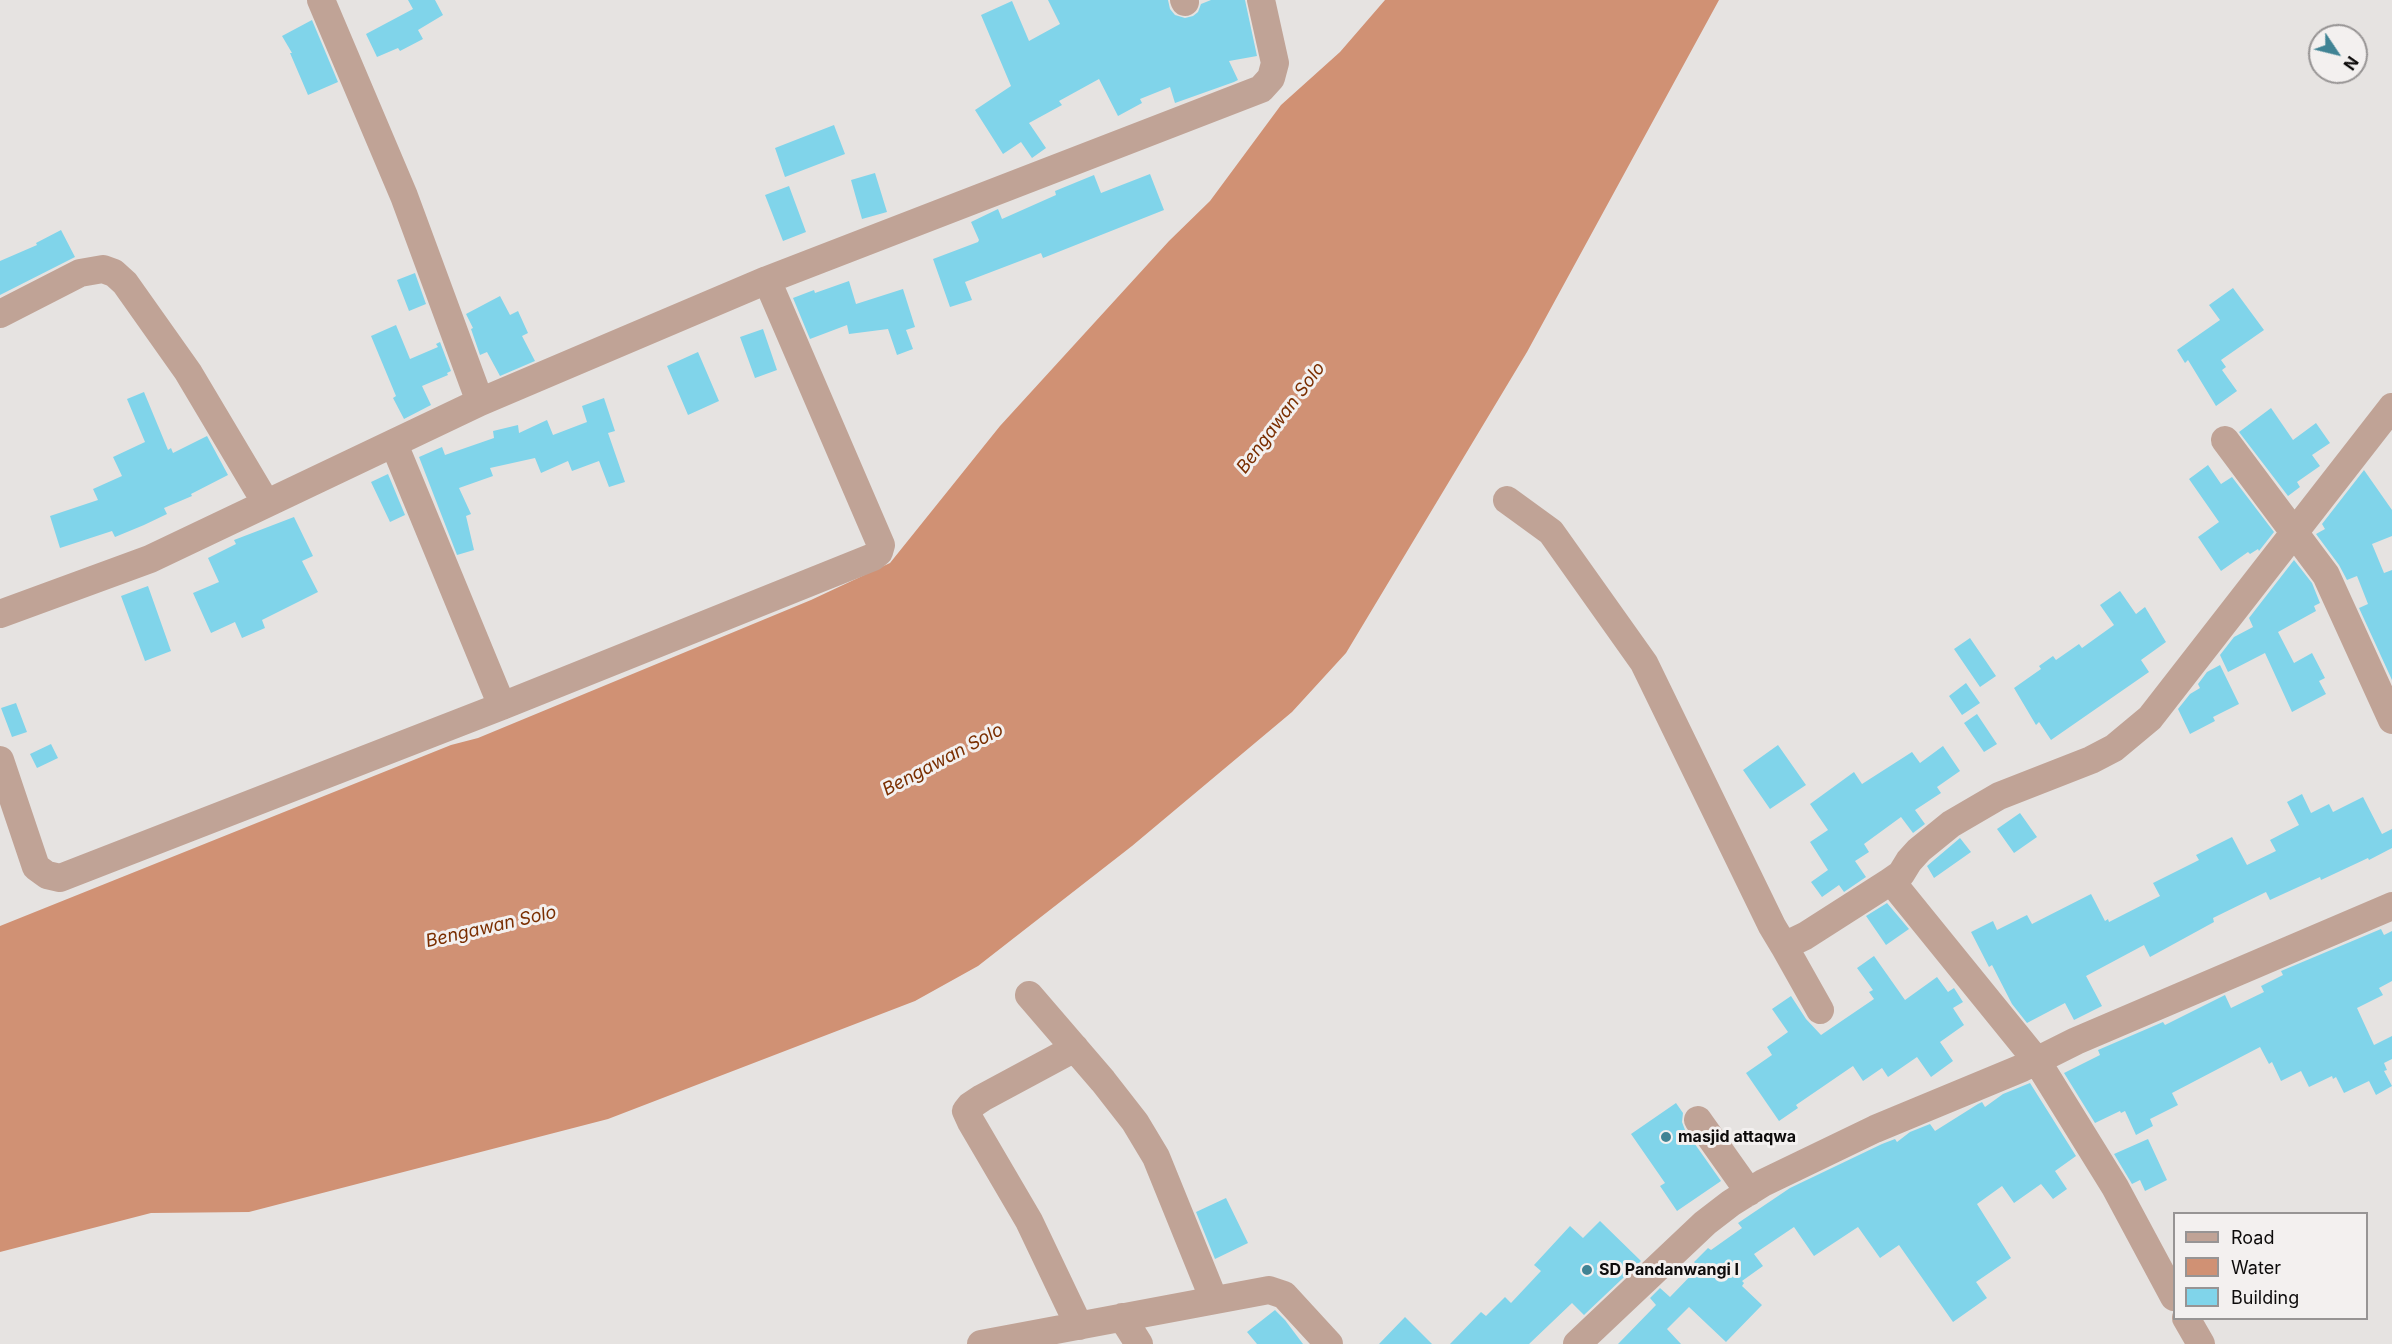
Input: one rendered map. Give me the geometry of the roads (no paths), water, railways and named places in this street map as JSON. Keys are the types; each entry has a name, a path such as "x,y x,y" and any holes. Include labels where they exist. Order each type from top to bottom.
{"street":[{"path":"321,0 404,196 480,402"},
{"path":"0,614 150,559 480,402 767,280 1261,89 1271,78 1275,63 1261,0"},
{"path":"0,314 80,273 103,269 114,273 125,283 188,372 266,503"},
{"path":"0,760 36,867 47,875 60,878 502,706 873,557 879,552 881,545 879,539 767,280"},
{"path":"1784,946 1805,936 1901,874 1919,850 1952,824 1999,796 2091,760 2114,748 2137,730 2150,718 2392,407"},
{"path":"2225,440 2326,575 2392,720"},
{"path":"394,444 502,706"},
{"path":"1507,500 1551,532 1644,663 1772,926 1820,1010"},
{"path":"1891,881 2037,1061 2115,1187 2173,1293"},
{"path":"1577,1344 1705,1223 1749,1192 1875,1129 2392,906"},
{"path":"1029,995 1134,1122 1156,1157 1214,1300"},
{"path":"1075,1048 982,1098 966,1111 1029,1221 1079,1326"},
{"path":"1698,1120 1749,1192"},
{"path":"991,1343 1269,1290 1284,1294 1329,1344"},
{"path":"1122,1317 1139,1344"},
{"path":"2187,1320 2201,1344"}],"water":[{"name":"Bengawan Solo","path":"1385,0 1719,0 1527,352 1346,653 1292,712 1132,846 978,966 915,1001 608,1119 249,1212 151,1213 0,1252 0,926 451,745 478,738 811,600 890,563 1000,426 1169,241 1210,201 1281,105 1340,52"}],"place":[{"name":"masjid attaqwa","path":"1666,1137"},
{"name":"SD Pandanwangi I","path":"1587,1270"}]}
